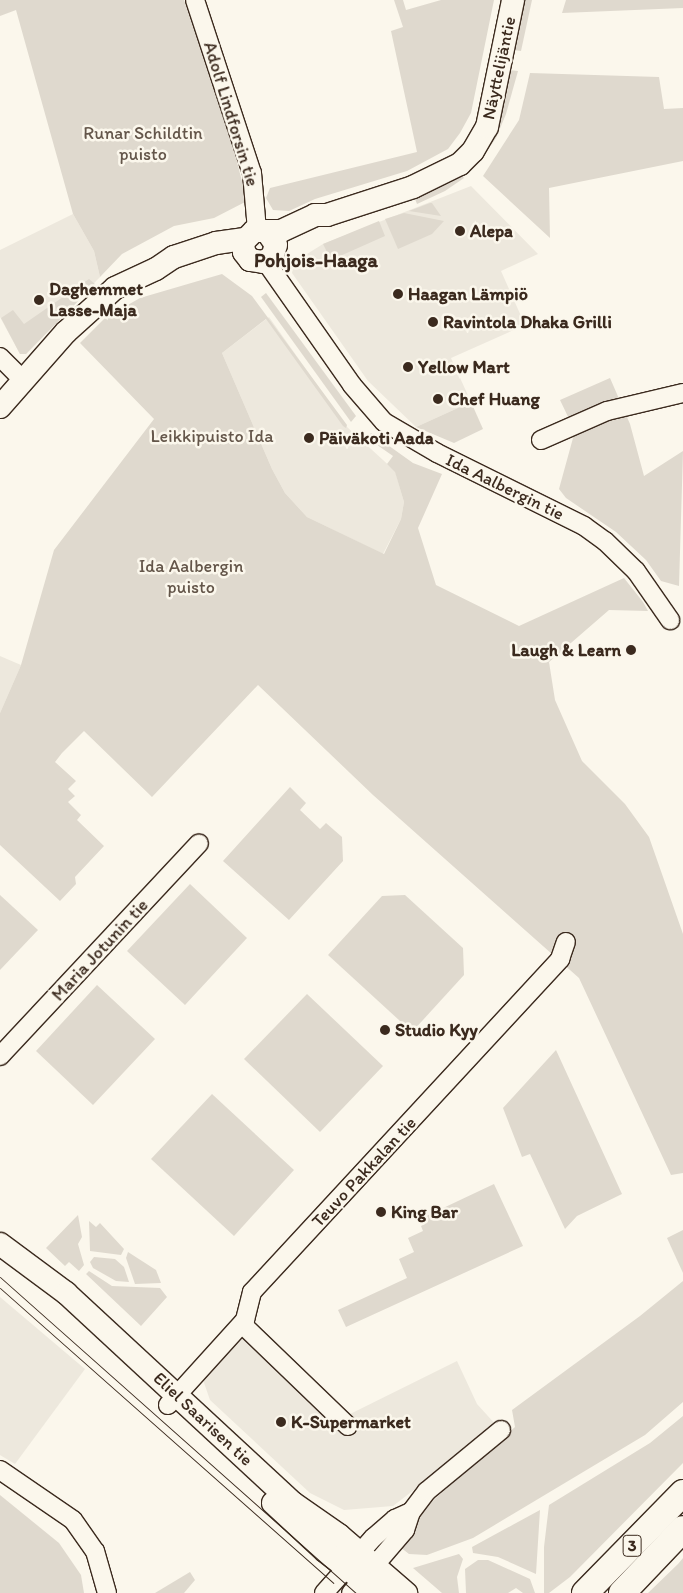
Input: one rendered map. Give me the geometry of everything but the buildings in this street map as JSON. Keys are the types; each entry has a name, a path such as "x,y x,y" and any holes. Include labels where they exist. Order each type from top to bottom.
{"highway":[{"name":"3","path":"585,1593 683,1493"},
{"name":"3","path":"622,1593 683,1529"}],"main road":[{"name":"Näyttelijäntie","path":"0,407 93,305 121,284 156,270 174,257 200,247 260,245 311,230 327,214 436,177 460,164 473,151 487,127 513,0"},
{"name":"Eliel Saarisen tie","path":"0,1244 66,1293 172,1399 358,1571 379,1593"},
{"name":"Eliel Saarisen tie","path":"0,1260 57,1304 172,1399"},
{"name":"Eliel Saarisen tie","path":"358,1571 406,1593"}],"street":[{"name":"Adolf Lindforsin tie","path":"194,0 252,173 260,245"},
{"name":"Ida Aalbergin tie","path":"260,245 352,385 384,422 437,454 584,526 605,541 636,572 670,620"},
{"path":"0,358 24,380"},
{"path":"541,440 607,411 683,393"},
{"name":"Maria Jotunin tie","path":"0,1056 199,843"},
{"name":"Teuvo Pakkalan tie","path":"172,1399 248,1316 252,1292 560,959 566,942"},
{"path":"242,1324 348,1426"},
{"path":"324,1593 358,1571 395,1519 411,1512 427,1491 501,1430"},
{"path":"0,1470 73,1520 95,1551 107,1593"}],"shaded area":[{"path":"471,186 538,254 501,271 525,325 451,358 471,402 416,427 368,381 292,273 293,268 299,259 323,244"},
{"name":"Daghemmet Lasse-Maja","path":"73,214 94,251 100,277 26,354 20,354 0,317 0,250"},
{"name":"Päiväkoti Aada","path":"269,317 347,427 395,471 404,502 401,519 383,554 307,517 285,493 272,469 222,353"},
{"path":"0,656 21,665 0,713"},
{"path":"0,1297 85,1369 15,1464 0,1455"},
{"path":"246,1335 338,1420 457,1361 477,1404 497,1426 393,1506 344,1510 310,1493 210,1400 203,1380"}],"green space":[{"name":"Runar Schildtin puisto","path":"0,0 184,0 234,150 247,201 214,218 174,226 122,254 100,277 94,251 73,214 16,10 0,16"},
{"path":"394,0 403,0 406,10 441,0 494,0 471,113 460,133 448,149 407,171 315,199 289,211 273,210 266,198 270,188 417,152 391,31 403,27"},
{"path":"524,0 532,0 521,51 513,50"},
{"path":"566,0 683,0 683,8 562,13"},
{"path":"509,70 518,71 506,114 496,138 487,151 482,152"},
{"path":"530,73 659,77 664,109 683,108 683,161 549,188 550,238 483,176 519,120"},
{"path":"462,175 464,178 445,191 417,204 415,199"},
{"path":"430,203 432,203 441,216 409,211"},
{"path":"404,213 444,221 432,234 398,249 385,219"},
{"path":"379,221 385,236 331,260 323,244"},
{"name":"Ida Aalbergin puisto","path":"222,274 252,296 347,425 346,428 343,426 266,319 222,353 272,469 285,493 307,517 384,554 401,519 404,502 395,472 387,464 393,456 367,438 371,433 413,463 442,474 418,528 436,585 519,626 624,578 648,611 609,610 549,662 555,700 582,761 625,804 649,837 683,934 683,1173 671,1175 579,978 373,795 258,685 152,797 84,731 62,753 55,762 76,781 68,789 75,796 68,802 81,815 77,820 104,846 75,877 76,884 60,901 0,845 0,713 21,665 54,550 154,419 80,343 105,318 140,298"},
{"path":"89,279 95,284 26,354 20,354 1,318 13,310 24,324"},
{"path":"266,293 356,416 351,422 261,297"},
{"path":"610,378 630,424 644,476 683,451 679,586 661,581 646,560 616,532 566,498 559,489 573,438 571,423 560,400"},
{"path":"471,402 483,429 454,443 416,427"},
{"path":"290,787 306,803 300,810 320,829 326,823 342,837 343,861 289,920 223,861"},
{"path":"190,884 247,938 185,1005 127,951"},
{"path":"0,895 38,930 0,970"},
{"path":"405,895 463,948 464,975 412,1032 328,955 382,896"},
{"path":"97,985 155,1039 93,1105 36,1051"},
{"path":"307,994 383,1066 320,1132 244,1059"},
{"path":"556,1050 622,1194 577,1216 565,1229 530,1154 522,1157 503,1108"},
{"path":"212,1094 294,1170 234,1236 151,1159"},
{"path":"494,1184 523,1246 346,1327 338,1310 407,1278 399,1259 414,1252 408,1238 423,1231 421,1226 425,1224 422,1218"},
{"path":"78,1215 82,1237 78,1244 84,1265 79,1271 69,1262 65,1266 46,1248"},
{"path":"89,1221 96,1227 100,1223 124,1249 121,1255 90,1251"},
{"path":"683,1230 683,1273 667,1238"},
{"path":"128,1252 156,1270 161,1283 135,1284 126,1258"},
{"path":"94,1257 115,1259 124,1267 129,1282 116,1281 93,1268 90,1262"},
{"path":"89,1271 112,1286 160,1288 167,1297 141,1326 86,1274"},
{"path":"683,1281 683,1402 645,1435 473,1538 427,1555 409,1554 400,1547 427,1506 515,1427 512,1410 640,1316"},
{"path":"683,1416 683,1463 570,1577 549,1593 544,1593 544,1547 549,1505 650,1443"},
{"path":"0,1495 59,1543 81,1575 84,1593 0,1593"},
{"path":"540,1510 536,1574 498,1557 473,1553 472,1547"},
{"path":"459,1554 463,1559 457,1577 459,1593 442,1593 413,1568"},
{"path":"683,1558 683,1593 648,1593 678,1564"},
{"path":"478,1560 488,1560 530,1579 535,1593 523,1593 516,1588 508,1593 466,1593 465,1569"},
{"path":"190,1572 195,1580 184,1593 155,1593"}],"tram line":[{"path":"0,1277 356,1593"},
{"path":"0,1288 333,1583"}],"place":[{"name":"Alepa","path":"460,231"},
{"name":"Haagan Lämpiö","path":"398,294"},
{"name":"Daghemmet Lasse-Maja","path":"39,300"},
{"name":"Ravintola Dhaka Grilli","path":"433,322"},
{"name":"Yellow Mart","path":"408,367"},
{"name":"Chef Huang","path":"438,399"},
{"name":"Päiväkoti Aada","path":"309,438"},
{"name":"Laugh & Learn","path":"631,650"},
{"name":"Studio Kyy","path":"385,1030"},
{"name":"King Bar","path":"381,1212"},
{"name":"K-Supermarket","path":"281,1422"}],"district":[{"name":"Pohjois-Haaga","path":"316,260"}],"park label":[{"name":"Leikkipuisto Ida","path":"212,436"}]}
